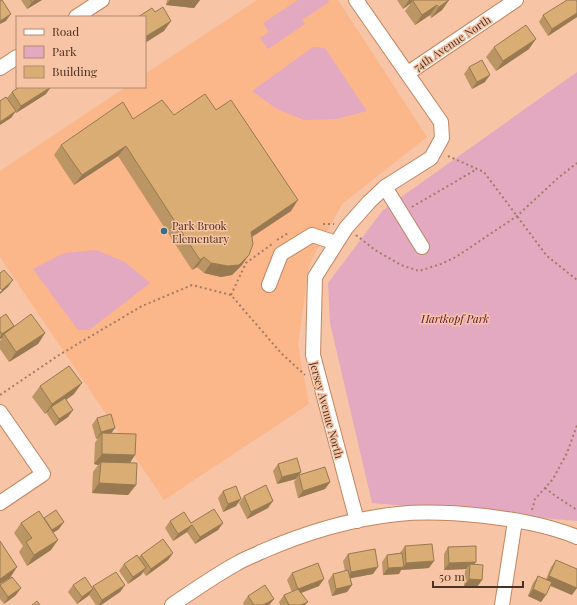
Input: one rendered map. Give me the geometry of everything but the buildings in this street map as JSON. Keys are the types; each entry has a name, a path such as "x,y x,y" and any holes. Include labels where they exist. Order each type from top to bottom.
{"street":[{"path":"78,16 102,0"},
{"name":"Jersey Avenue North","path":"356,0 442,122 442,138 431,158 385,187 369,202 346,228 315,277 313,355 357,521"},
{"name":"74th Avenue North","path":"408,73 516,0"},
{"path":"0,68 16,57"},
{"path":"385,187 422,247"},
{"path":"269,285 281,254 312,235 336,243"},
{"path":"0,412 43,474 0,503"},
{"path":"172,605 236,564 275,546 315,531 334,526 398,514 465,514 521,522 566,532 577,537"},
{"path":"502,605 521,522"}],"path":[{"path":"436,149 484,172 548,256 577,280"},
{"path":"400,213 477,169"},
{"path":"0,395 59,355 142,306 192,285 231,295 281,353 307,377 318,374"},
{"path":"521,522 535,499 553,479 567,453 577,425"},
{"path":"545,488 577,510"}],"shaded area":[{"name":"Park Brook Elementary","path":"257,0 338,0 427,137 342,204 309,265 298,345 309,404 164,500 0,257 0,171 124,88 146,88 146,73"}],"green space":[{"path":"298,0 328,0 329,2 302,20 305,24 268,49 260,38 269,32 263,23"},
{"path":"313,47 325,48 367,111 337,119 304,120 277,109 252,91"},
{"name":"Hartkopf Park","path":"577,72 577,521 372,503 330,323 328,283 383,210"},
{"path":"96,250 125,262 150,283 89,330 78,330 33,269 64,253"}],"place":[{"name":"Park Brook Elementary","path":"164,231"}]}
